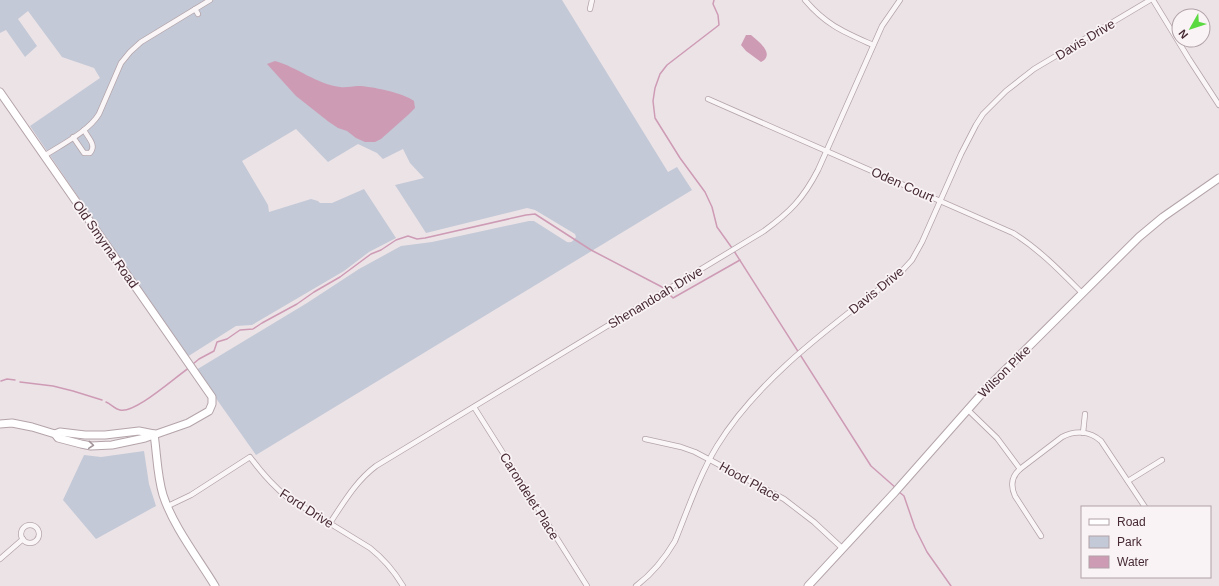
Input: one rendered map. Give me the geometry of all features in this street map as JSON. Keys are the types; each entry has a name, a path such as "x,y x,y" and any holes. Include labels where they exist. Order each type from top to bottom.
{"street":[{"path":"44,156 92,124 98,114 119,66 127,55 141,42 210,0"},
{"path":"590,9 592,0"},
{"path":"805,0 827,22 873,45"},
{"name":"Shenandoah Drive","path":"330,523 351,491 364,475 764,231 790,211 809,187 828,151 882,26 900,0"},
{"path":"1152,0 1219,105"},
{"name":"Davis Drive","path":"636,586 651,573 670,550 710,459 728,430 752,399 797,356 836,322 900,273 911,260 922,242 961,154 976,125 991,106 1006,91 1034,69 1152,0"},
{"path":"195,9 198,14"},
{"name":"Old Smyrna Road","path":"0,92 212,397 212,404 208,411 182,425 154,434"},
{"name":"Oden Court","path":"708,99 1000,226 1030,243 1060,270 1082,293"},
{"path":"73,137 84,153 90,153 93,149 93,145 84,130"},
{"name":"Wilson Pike","path":"808,586 897,489 967,409 1082,293 1152,226 1219,178"},
{"name":"Carondelet Place","path":"474,407 587,586"},
{"path":"967,409 997,438 1020,469"},
{"path":"1083,432 1085,414"},
{"path":"0,424 20,424 55,434 58,438 70,442 96,446 123,443 145,438 154,434 161,484 168,506 176,523 215,586"},
{"path":"1041,536 1013,492 1013,477 1020,469 1062,437 1070,433 1083,432 1094,436 1101,441 1144,506"},
{"name":"Hood Place","path":"645,439 681,446 710,459 784,499 814,522 842,548"},
{"name":"Ford Drive","path":"168,506 191,495 250,457 263,475 276,488 370,548 381,557 393,570 403,586"},
{"path":"1128,482 1162,460"},
{"path":"0,558 23,539"}],"green space":[{"path":"0,0 562,0 668,172 677,167 692,190 256,455 196,370 307,303 359,269 401,246 432,242 529,221 534,221 567,242 573,241 576,237 575,234 535,210 527,208 426,233 395,185 424,178 410,163 403,149 383,159 377,153 358,144 328,162 296,129 242,161 268,205 269,212 311,199 320,203 332,203 364,189 396,238 369,252 344,271 252,325 236,326 187,357 30,126 100,78 94,68 62,57 28,11 18,19 37,46 25,57 6,30 0,33"},
{"path":"144,451 149,484 156,506 96,539 63,500 84,455 101,457"}],"water":[{"path":"746,35 751,35 764,48 767,55 761,62 746,51 741,45"},
{"path":"275,61 291,67 323,83 342,87 370,87 403,95 414,101 415,108 381,139 375,142 365,142 329,122 296,96 267,64"}],"waterway":[{"path":"714,0 713,4 718,15 719,25 667,65 660,74 655,88 653,101 655,118 680,158 705,192 712,207 717,227 732,248"},
{"path":"193,364 214,351 217,342 227,339 240,330 253,329 340,277 371,254 381,250 396,240 408,236 417,239 425,238 535,214 591,250 662,287 673,298 740,260"},
{"path":"734,251 871,466 896,488"},
{"path":"106,402 116,409 127,410 145,401 189,368"},
{"path":"1,381 7,379 15,380"},
{"path":"20,382 53,386 102,400"},
{"path":"898,491 904,496 915,528 927,552 951,586"}]}
